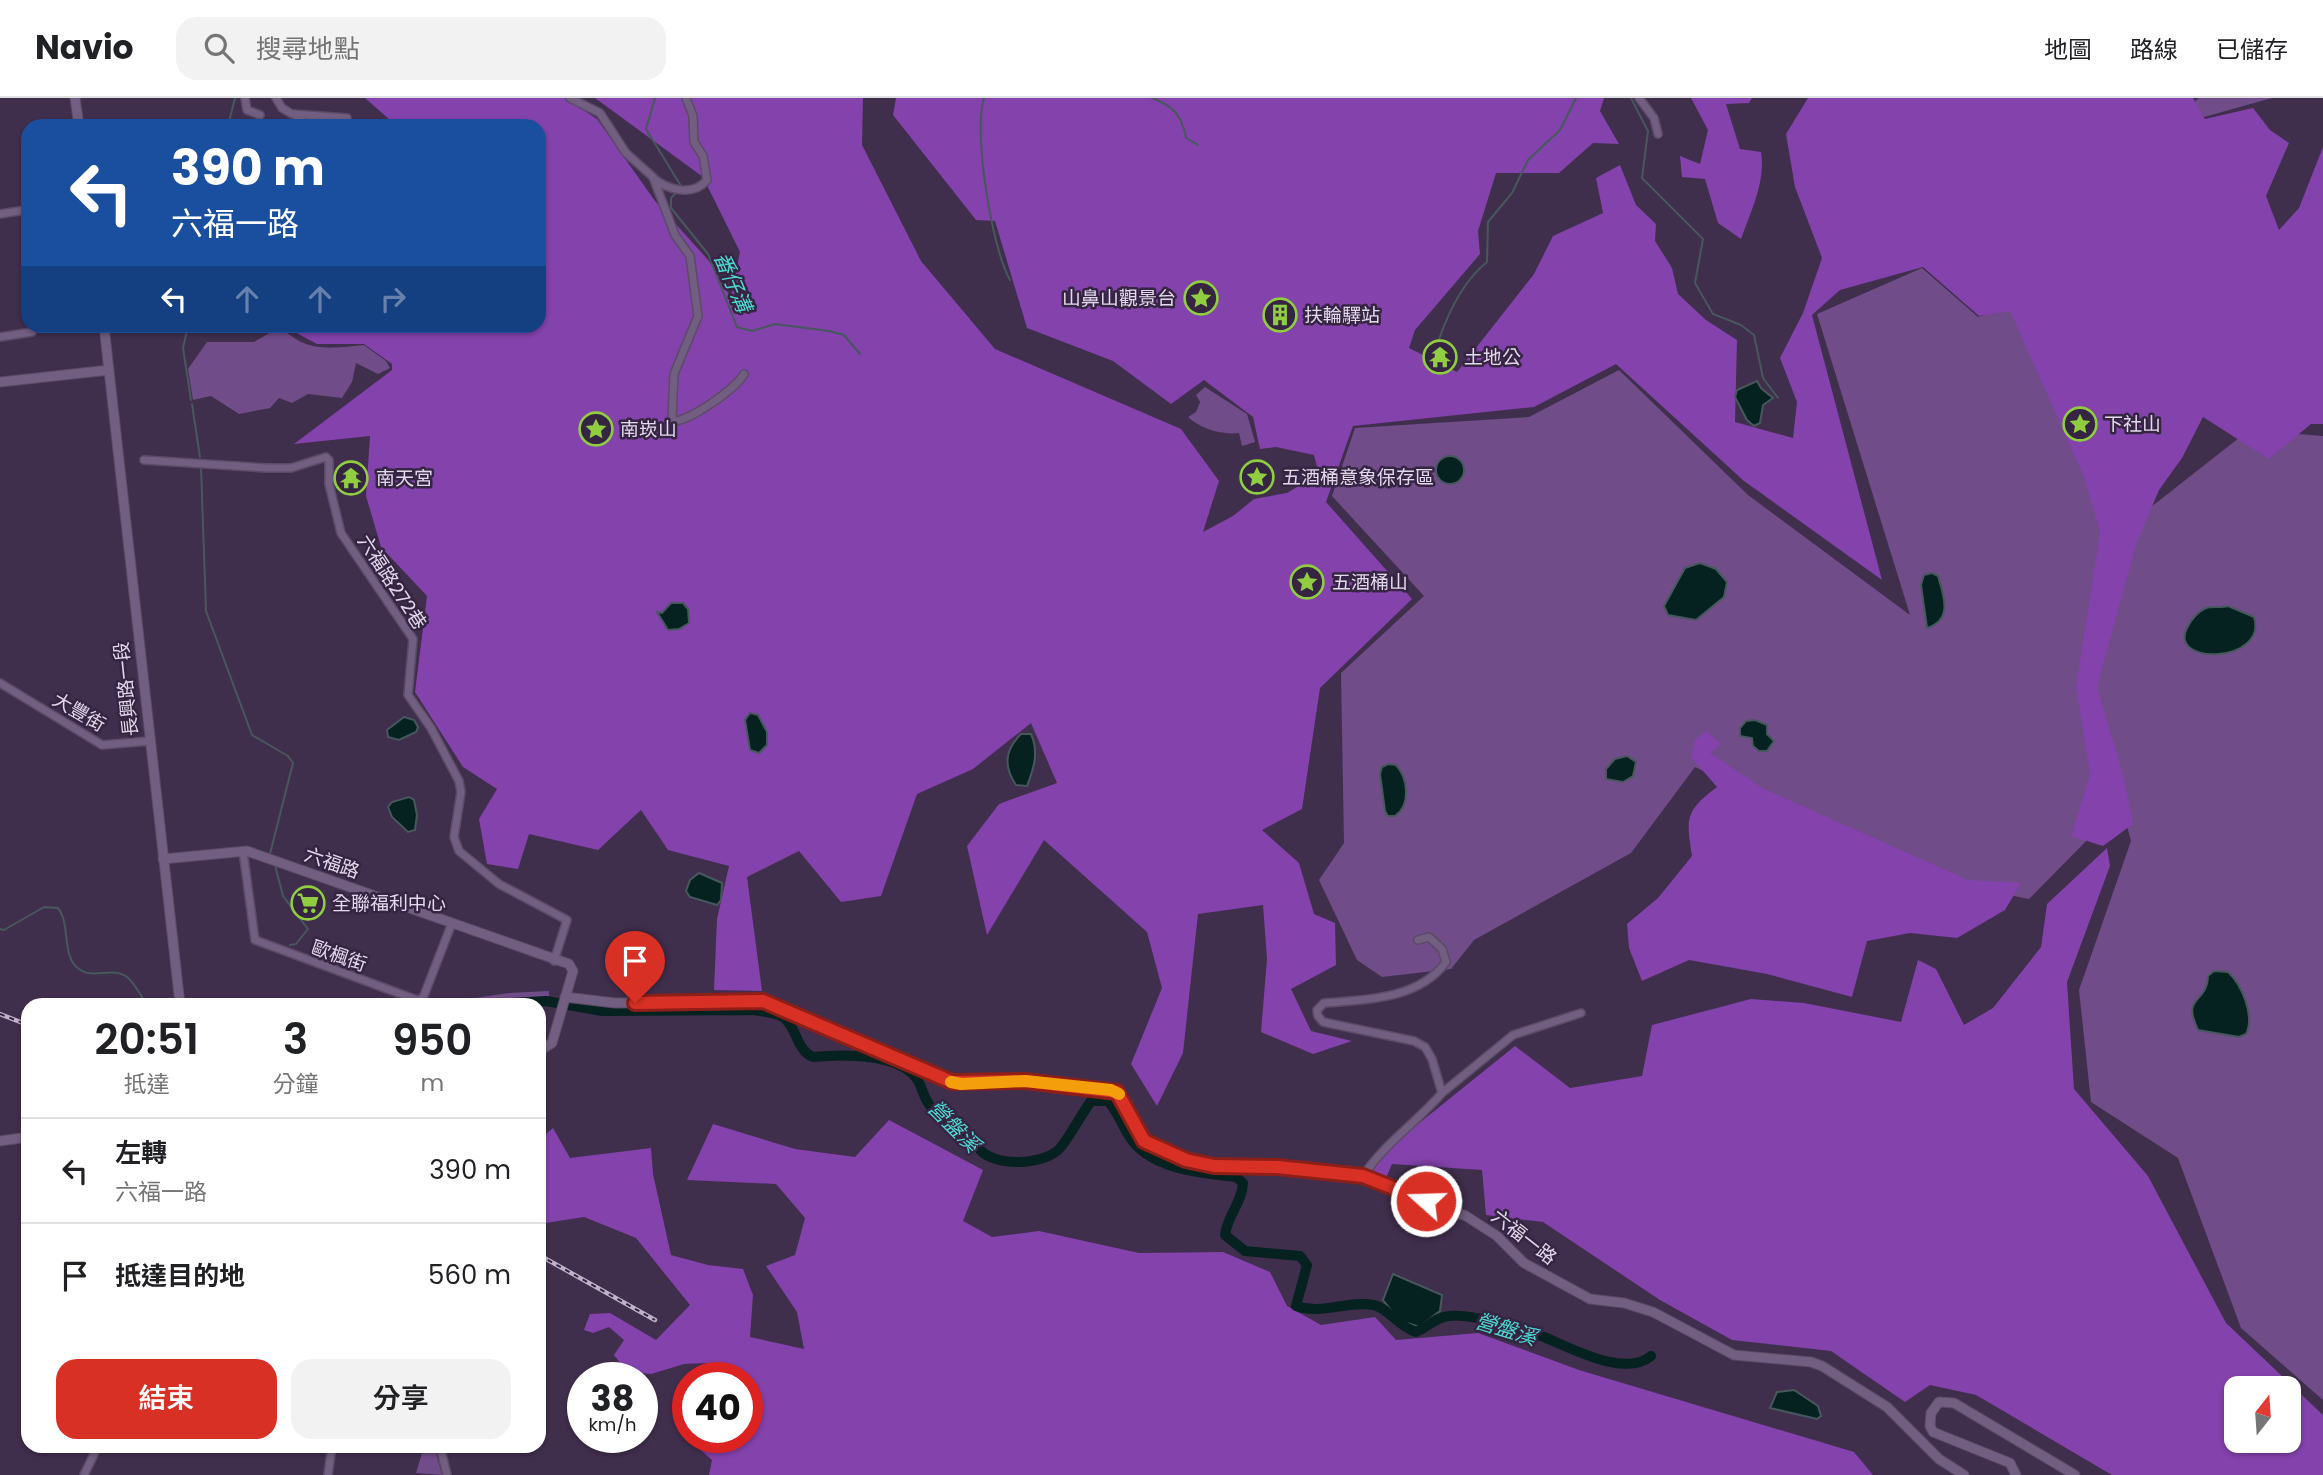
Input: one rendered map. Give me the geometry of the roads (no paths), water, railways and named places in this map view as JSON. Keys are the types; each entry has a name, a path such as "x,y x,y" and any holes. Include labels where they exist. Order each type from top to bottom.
{"street":[{"path":"75,98 78,119"},
{"path":"245,98 247,110 260,114"},
{"path":"276,98 282,108 297,119"},
{"path":"570,98 600,113 626,153 664,187 684,190 701,186 707,180 703,156 694,142 693,116 686,98"},
{"path":"1639,98 1654,118 1658,134"},
{"path":"304,119 329,115 338,119"},
{"path":"653,177 675,235 690,256 698,316 674,373 670,417 672,421 684,419 718,400 740,381 744,374"},
{"path":"0,214 21,211"},
{"path":"0,337 26,333"},
{"name":"長興路一段","path":"105,333 179,998"},
{"path":"0,382 109,370"},
{"name":"六福路272巷","path":"144,460 267,468 291,468 326,457 329,460 329,484 341,533 413,639 408,695 431,728 459,781 461,792 454,837 459,851 499,884 567,920 554,961"},
{"name":"大豐街","path":"0,683 102,745 150,741"},
{"name":"六福路","path":"163,859 243,851 553,957 554,961 569,964 573,971 565,997"},
{"name":"歐楓街","path":"243,851 255,940 412,998"},
{"name":"歐楓街","path":"423,998 452,923"},
{"path":"1418,940 1429,937 1443,948 1446,962 1436,975 1396,994 1324,1003 1317,1010 1323,1022 1414,1041 1425,1047 1442,1093"},
{"path":"546,1047 552,1043 565,997"},
{"name":"六福一路","path":"565,997 615,1003 763,1001 952,1082 1025,1081 1117,1092 1144,1141 1186,1160 1214,1166 1277,1167 1363,1176 1466,1216 1497,1236 1524,1264 1590,1299 1624,1303 1653,1312 1734,1355 1811,1362 1822,1366 1887,1407 1931,1451 1964,1475"},
{"path":"1363,1176 1379,1152 1425,1113 1442,1093 1513,1035 1581,1013"},
{"path":"0,1141 21,1138"},
{"path":"2016,1475 2010,1463 1933,1432 1930,1426 1934,1408 1939,1402 1954,1403 2075,1475"},
{"path":"84,1475 95,1453"},
{"path":"328,1475 331,1453"},
{"path":"442,1453 447,1475"}],"waterway":[{"path":"230,119 235,98"},
{"name":"番仔溝","path":"655,98 646,129 681,186"},
{"path":"984,98 981,137 986,190 997,243 1010,280"},
{"path":"1152,98 1176,113 1186,138 1198,145"},
{"path":"1438,342 1457,298 1487,262 1488,222 1512,193 1528,160 1560,130 1576,98"},
{"path":"1631,98 1648,131 1642,178 1703,239 1695,283 1713,314 1741,325 1754,335 1763,378 1778,398"},
{"name":"番仔溝","path":"678,191 671,198 671,208 708,254 737,327 752,331 775,324 829,331 844,335 860,354"},
{"path":"186,333 183,348 191,400"},
{"path":"192,404 200,457"},
{"path":"201,467 206,611 252,735 288,756 293,763 270,854"},
{"path":"275,865 283,896 308,929 296,944 290,945"},
{"name":"營盤溪","path":"0,929 4,930 44,907 58,908 73,964 85,972 121,974 133,983 143,998"},
{"name":"營盤溪","path":"546,1001 602,1011 755,1010 777,1014 788,1021 803,1049 813,1057 869,1057 897,1064 908,1070 917,1079 932,1108 994,1159 1032,1161 1054,1153 1065,1142 1091,1101 1108,1101 1134,1143 1155,1159 1181,1169 1236,1177 1243,1183 1225,1235 1245,1251 1300,1256 1307,1265 1296,1306 1316,1309 1354,1304 1374,1305 1416,1332 1444,1317 1470,1317 1523,1330 1613,1363 1640,1362 1651,1356"}],"railway":[{"path":"0,1014 21,1022"},
{"path":"546,1259 655,1320"}],"place":[{"name":"山鼻山觀景台","path":"1201,298"},
{"name":"扶輪驛站","path":"1280,315"},
{"name":"土地公","path":"1440,357"},
{"name":"下社山","path":"2080,424"},
{"name":"南崁山","path":"596,429"},
{"name":"五酒桶意象保存區","path":"1257,477"},
{"name":"南天宮","path":"351,478"},
{"name":"五酒桶山","path":"1307,582"},
{"name":"全聯福利中心","path":"308,903"}]}
